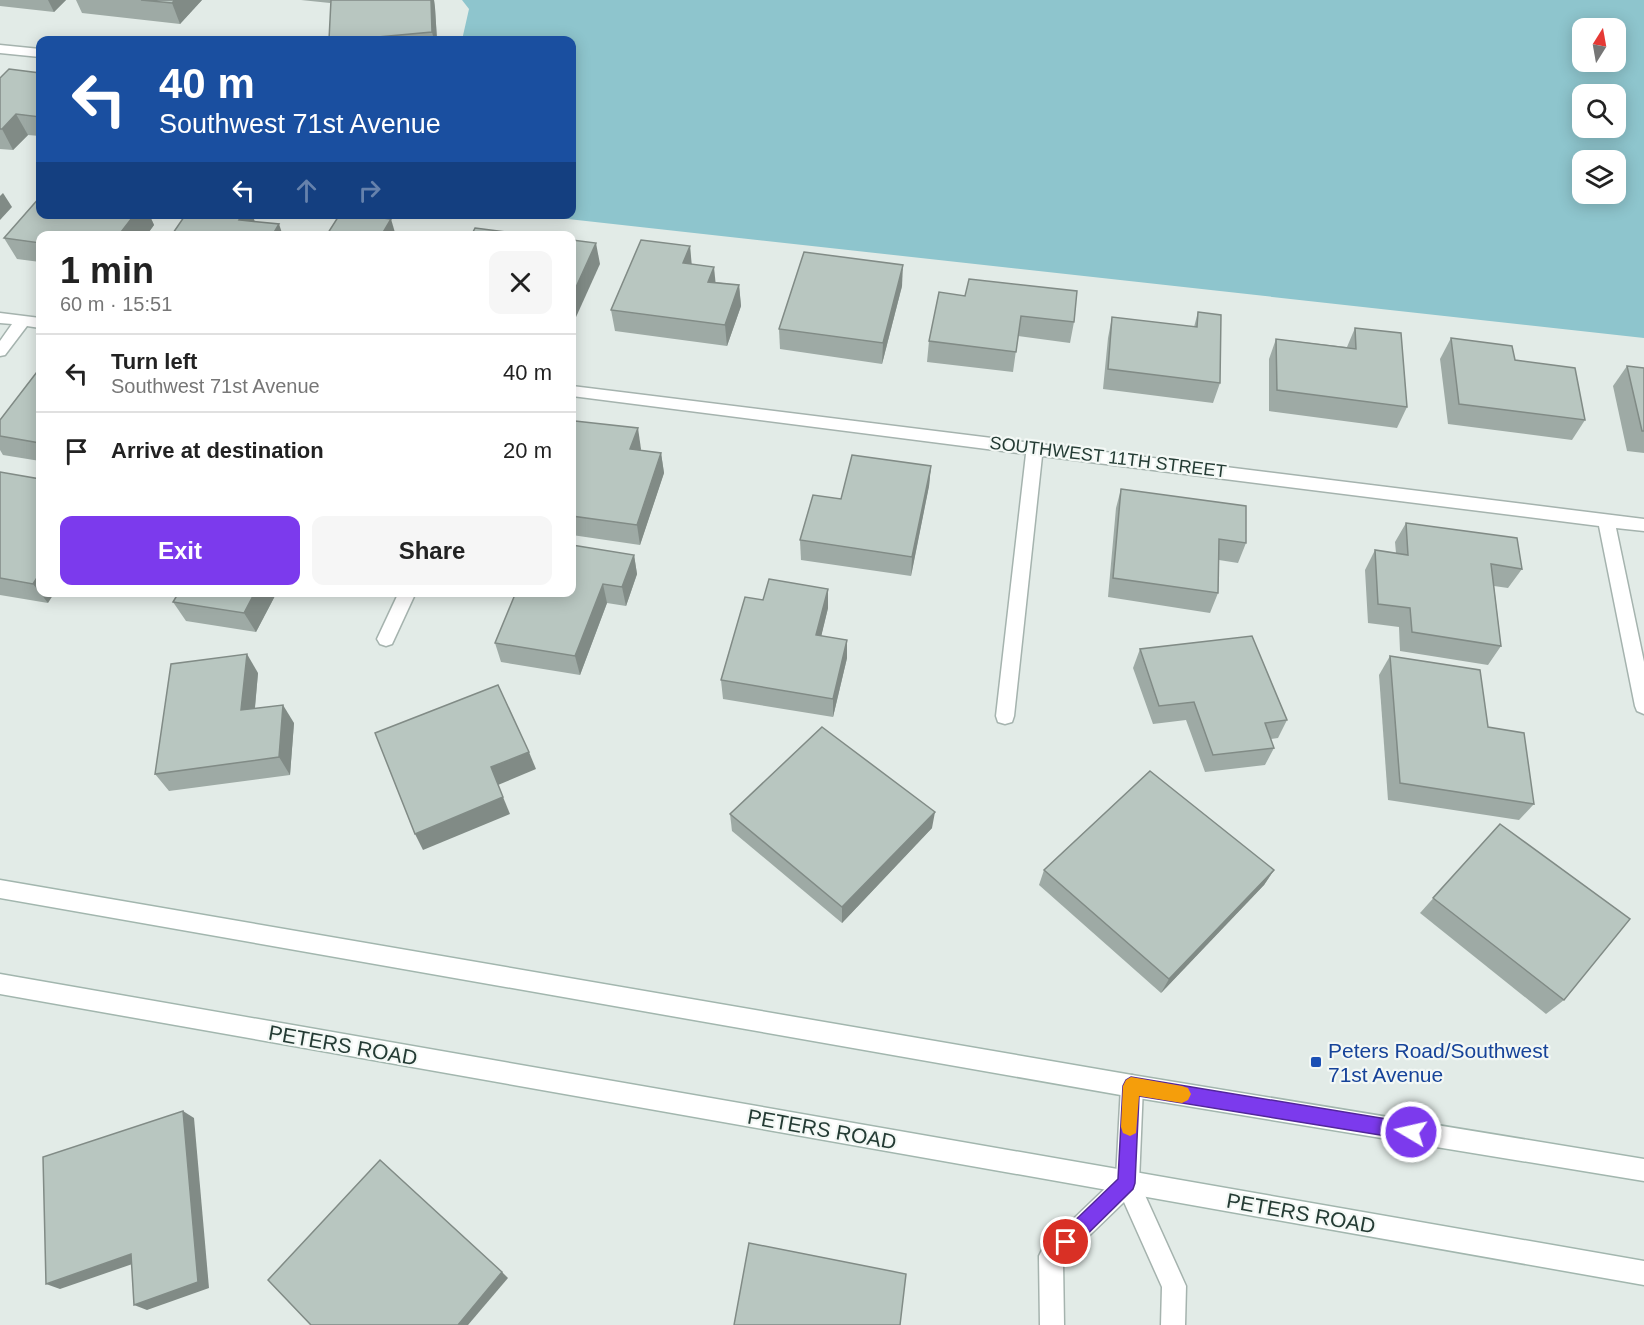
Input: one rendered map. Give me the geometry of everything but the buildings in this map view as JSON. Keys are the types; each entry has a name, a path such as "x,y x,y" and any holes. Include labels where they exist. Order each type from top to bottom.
{"main road":[{"path":"0,49 36,53"},
{"path":"0,318 36,322"},
{"path":"0,351 24,321"},
{"name":"SOUTHWEST 11TH STREET","path":"576,391 1035,447 1644,525"},
{"path":"1005,716 1035,447"},
{"path":"1605,520 1644,706"},
{"path":"386,639 406,597"},
{"path":"0,889 1131,1086 1644,1170"},
{"name":"PETERS ROAD","path":"0,984 1644,1273"},
{"path":"1131,1086 1127,1183 1174,1286 1173,1325"},
{"path":"1052,1325 1051,1256 1127,1183"}],"water":[{"path":"462,0 1644,0 1644,338 568,219 576,219 576,36 463,36 469,9"}],"slow traffic":[{"path":"1130,1127 1131,1086 1182,1094"}],"place":[{"name":"Peters Road/Southwest 71st Avenue","path":"1316,1062"}],"route":[{"path":"1066,1242 1127,1183 1131,1086 1411,1132"}]}
